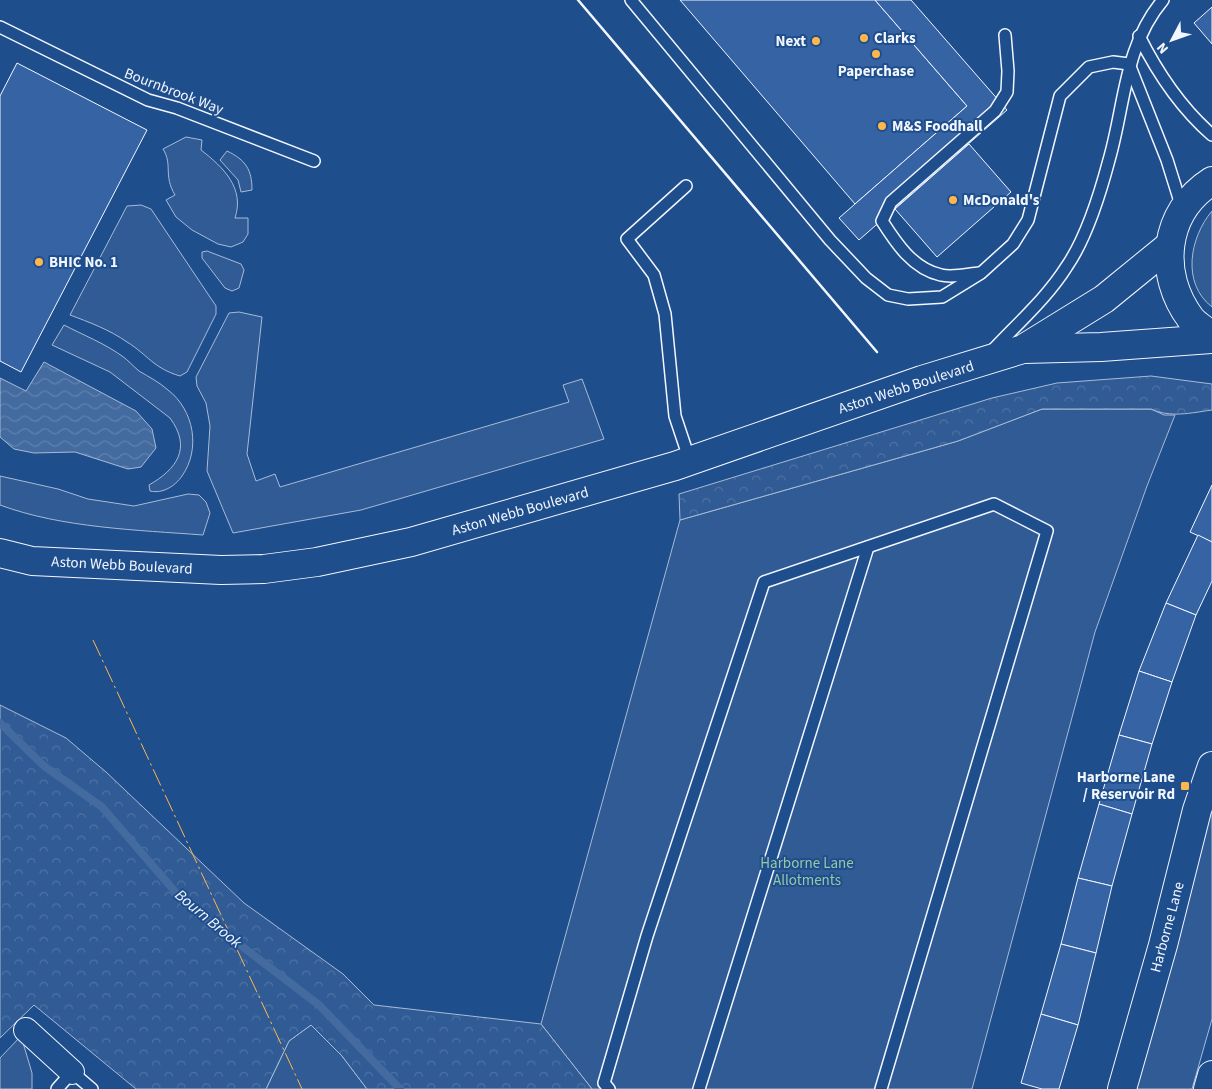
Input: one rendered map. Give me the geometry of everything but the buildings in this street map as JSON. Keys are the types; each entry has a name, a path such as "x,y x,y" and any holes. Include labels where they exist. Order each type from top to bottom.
{"main road":[{"path":"1212,181 1193,196 1182,210 1175,224 1169,246 1169,271 1176,294 1192,320 1212,337"},
{"name":"Aston Webb Boulevard","path":"0,553 32,561 221,570 264,569 317,562 411,542 690,461 922,380 1023,349 1104,299 1169,246"},
{"name":"Aston Webb Boulevard","path":"1023,349 1101,348 1212,337"},
{"name":"Harborne Lane","path":"1122,1089 1163,945 1197,810 1212,766"},
{"path":"1208,1089 1212,1075"}],"street":[{"path":"26,1030 64,1080"}],"lane":[{"path":"631,0 830,240 888,295 908,299 942,296 981,273 1013,244 1028,220 1060,96 1089,67 1113,62 1129,64"},
{"path":"982,362 1041,300 1068,266 1089,220 1110,159 1129,64 1139,36 1152,13 1163,0"},
{"name":"Bournbrook Way","path":"0,27 148,100 178,108 314,161"},
{"path":"981,273 941,275 920,266 897,245 882,221 891,202 994,111 1007,92 1008,71 1004,35"},
{"path":"1139,36 1158,72 1199,123 1212,135"},
{"path":"1129,64 1167,160 1182,210"},
{"path":"686,186 627,239 654,275 665,314 675,416 690,461"},
{"path":"609,1089 604,1084 647,936 764,582 994,504 1047,531 880,1089"},
{"path":"699,1089 868,547"},
{"path":"64,1080 92,1089"}],"green space":[{"path":"186,137 202,140 201,150 230,179 237,197 235,218 248,218 248,234 243,242 231,247 218,244 192,230 176,217 166,200 175,195 169,182 167,160 163,149"},
{"path":"227,151 234,154 247,166 251,177 252,190 241,192 238,180 220,160"},
{"path":"141,205 151,209 216,306 216,314 187,372 180,376 163,369 114,334 70,315 127,206"},
{"path":"1212,211 1212,307 1202,297 1196,286 1192,260 1198,234"},
{"path":"207,251 241,264 244,270 239,288 232,291 225,288 202,258 202,252"},
{"path":"239,312 262,317 247,454 256,481 275,474 280,487 569,402 563,385 582,379 604,439 361,510 233,533 207,471 210,426 206,403 197,386 196,377 229,313"},
{"path":"64,325 115,351 139,371 168,390 184,408 192,430 193,442 188,465 182,476 172,486 155,492 150,491 149,485 167,472 174,465 178,457 180,439 177,429 170,418 110,372 52,345"},
{"path":"1151,376 1212,384 1212,410 1173,414 1151,409 1042,409 958,441 680,520 679,494 992,398 1057,383"},
{"name":"Harborne Lane Allotments","path":"1042,409 1151,409 1164,415 1175,415 1147,486 1095,632 972,1089 592,1089 541,1024 680,520 958,441"},
{"path":"0,476 58,489 88,499 134,506 188,494 199,495 206,502 210,513 203,535 100,527 49,519 0,505"},
{"path":"0,705 66,738 106,772 244,903 343,974 374,1005 541,1024 592,1089 367,1089 342,1056 311,1025 289,1041 266,1089 136,1089 34,1005 0,1038"},
{"path":"1212,797 1212,1019 1192,1089 1136,1089"},
{"path":"311,1025 342,1056 367,1089 266,1089 289,1041"},
{"path":"21,1036 32,1073 32,1089 0,1089 0,1058"}],"water":[{"path":"44,362 136,411 152,429 156,448 141,467 128,469 75,452 34,453 14,449 0,437 0,378 26,391"}],"waterway":[{"name":"Bourn Brook","path":"0,723 44,766 102,807 184,902 319,1005 400,1089"}],"wall":[{"path":"578,0 877,352"}],"power":[{"path":"93,640 302,1089"}],"place":[{"name":"Clarks","path":"864,38"},
{"name":"Next","path":"816,41"},
{"name":"Paperchase","path":"876,54"},
{"name":"M&S Foodhall","path":"882,126"},
{"name":"McDonald's","path":"953,200"},
{"name":"BHIC No. 1","path":"39,262"},
{"name":"Harborne Lane / Reservoir Rd","path":"1185,786"}]}
